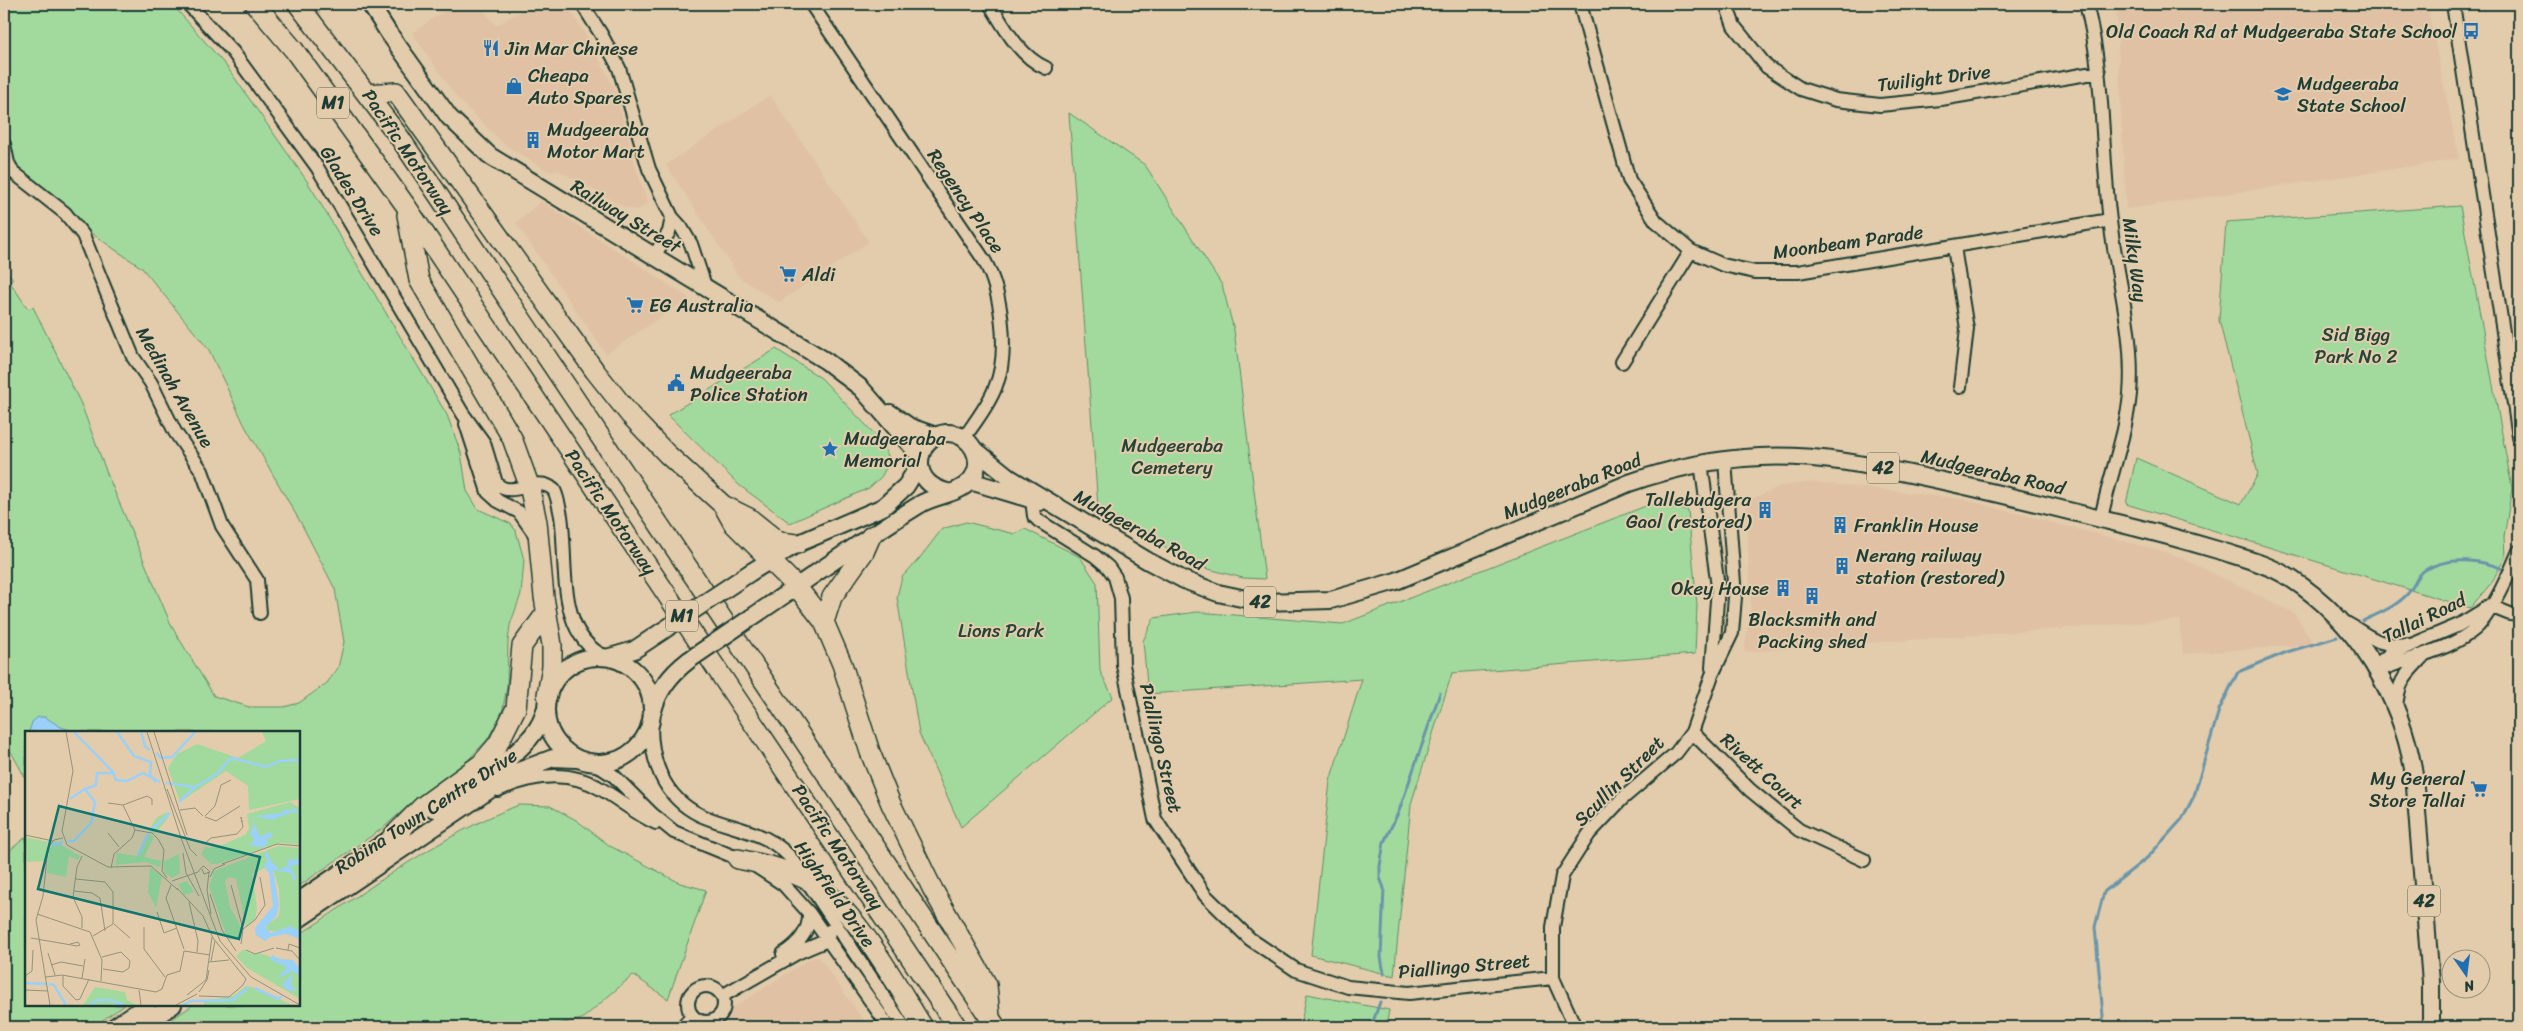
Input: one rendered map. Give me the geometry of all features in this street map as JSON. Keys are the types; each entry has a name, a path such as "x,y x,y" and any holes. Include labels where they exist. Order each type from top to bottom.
{"highway":[{"name":"Pacific Motorway","path":"255,4 294,50 406,206 958,1027"},
{"name":"Pacific Motorway","path":"298,4 368,94 993,1022"},
{"name":"M1","path":"368,94 396,92 612,392 647,434 723,505 749,518 779,542 797,544"},
{"name":"M1","path":"406,206 418,280 508,431 529,485 540,545 546,614 552,649 552,667 546,700"},
{"name":"M1","path":"723,505 733,523 797,587 824,622 842,664 870,752 891,804 932,888 987,985 993,1022"},
{"path":"824,622 832,598 864,552 871,536"},
{"path":"392,837 423,806 481,764 498,744 511,721 517,702 522,646 546,614"},
{"path":"738,858 805,879 832,897 846,912 868,942 923,1027"}],"main road":[{"name":"Railway Street","path":"369,6 449,117 484,152 538,187 705,286 826,361 872,400 910,427 936,436"},
{"name":"Railway Street","path":"872,400 920,460"},
{"path":"945,433 969,443 977,466 970,482 963,487 921,503 689,660 663,687 655,702 645,737 634,750 616,760 589,762 568,753 554,739 547,723 546,700 557,676 571,664 584,658 608,657 634,650 769,560 797,544 883,507 906,486 929,441 936,436 945,433"},
{"name":"Mudgeeraba Road","path":"969,443 1010,478 1148,561 1184,580 1218,593 1260,602 1322,600 1366,591 1396,581 1629,483 1667,470 1701,463 1760,457 1814,458 1890,469 2032,500 2245,558 2288,576 2318,598 2340,620 2376,668 2396,707 2411,754 2414,775 2431,982 2431,1027"},
{"path":"920,460 927,482 947,492"},
{"name":"Mudgeeraba Road","path":"970,482 1055,505"},
{"path":"608,657 628,665 642,678 651,699 651,720"},
{"name":"Robina Town Centre Drive","path":"300,900 523,747 541,724 546,700"},
{"name":"Robina Town Centre Drive","path":"300,918 509,776 538,762 563,757 589,762"},
{"path":"114,1027 146,1006"},
{"path":"140,1027 172,1006"}],"street":[{"name":"Glades Drive","path":"188,4 233,52 317,167 463,414 484,443 495,480 499,486 511,490 529,485"},
{"path":"582,4 602,34 619,68 649,169 672,217 681,227 691,244 705,286"},
{"name":"Regency Place","path":"811,4 984,260 994,279 1000,315 1002,364 995,389 969,443"},
{"path":"990,4 1020,48 1036,64 1046,68"},
{"name":"Moonbeam Parade","path":"1580,4 1629,180 1656,221 1691,251 1723,265 1756,272 1798,272 2110,220"},
{"name":"Twilight Drive","path":"1726,4 1734,26 1767,67 1801,89 1836,100 1880,105 1942,99 2099,72"},
{"name":"Milky Way","path":"2086,4 2099,72 2110,220 2131,368 2130,395 2125,424 2101,519"},
{"path":"2453,4 2519,437"},
{"name":"Medinah Avenue","path":"4,144 8,163 14,172 65,213 83,235 133,357 152,383 175,432 202,471 222,526 257,580 260,613"},
{"path":"654,256 669,232 672,217"},
{"path":"1954,247 1967,329 1960,387"},
{"path":"1622,362 1691,251"},
{"name":"Glades Drive","path":"463,414 487,489 496,499 523,516 540,545"},
{"name":"Scullin Street","path":"1575,1027 1553,978 1553,928 1562,876 1589,834 1622,800 1676,754 1692,732 1712,675 1732,633 1735,597 1725,460"},
{"name":"Scullin Street","path":"1701,463 1718,587 1712,675"},
{"path":"529,485 545,484 556,493 562,525 566,582 573,622 588,644 608,657"},
{"name":"Piallingo Street","path":"1032,500 1034,516 1039,521 1095,556 1108,566 1115,577 1121,598 1124,665 1155,819 1205,895 1250,940 1296,970 1348,987 1408,993 1553,978"},
{"path":"2490,606 2505,582 2517,556"},
{"name":"Tallai Road","path":"2490,606 2510,614 2519,615"},
{"name":"Tallai Road","path":"2376,668 2390,654 2458,625 2490,606"},
{"name":"Tallai Road","path":"2376,668 2427,652 2462,638 2483,620 2490,606"},
{"path":"2340,620 2358,628 2378,642 2390,644 2418,642"},
{"path":"2396,707 2398,687 2405,676 2427,652"},
{"name":"Highfield Drive","path":"651,720 652,749 656,766 666,785 678,800 700,815 771,841 791,858 904,1027"},
{"name":"Rivett Court","path":"1692,732 1750,790 1800,830 1864,860"},
{"name":"Highfield Drive","path":"589,762 614,776 652,814 674,832 738,858 777,879 809,913 889,1027"},
{"path":"467,804 526,780 548,776 566,776 592,784 637,814 674,832"},
{"path":"719,992 777,958 795,945 806,932 809,913"},
{"path":"719,992 827,939 831,917"},
{"path":"705,986 719,992 724,1004 723,1012 714,1020 704,1022 692,1016 688,1002 694,991 705,986"},
{"path":"682,1027 692,1016"}],"shaded area":[{"path":"454,4 479,4 496,26 532,4 566,4 590,41 616,92 636,168 648,203 637,210 624,207 558,170 548,171 505,145 458,99 412,33"},
{"name":"Mudgeeraba State School","path":"2116,4 2427,4 2459,159 2126,209"},
{"path":"770,95 869,242 779,302 740,278 666,165"},
{"path":"541,201 689,298 606,354 516,223"},
{"path":"1813,482 1962,499 2173,554 2294,613 2314,644 2183,654 2179,620 1744,652 1751,605 1746,502 1781,486"},
{"path":"819,957 868,1027 724,1027 723,1023 731,1009 811,958"}],"green space":[{"path":"4,4 172,4 227,67 307,181 447,415 461,453 467,491 478,509 511,524 516,531 524,560 521,594 510,625 507,686 502,713 487,740 468,760 417,798 383,828 300,885 300,731 25,731 25,777 4,739 4,268 13,279 10,282 28,309 33,307 81,404 108,476 172,627 214,696 249,707 284,707 299,703 327,683 338,668 344,642 335,589 302,525 245,426 209,350 142,268 88,231 69,209 14,164 11,147 4,135 4,52 7,18"},
{"name":"Mudgeeraba Cemetery","path":"1069,113 1145,165 1222,285 1234,330 1265,579 1243,578 1193,565 1098,507"},
{"name":"Sid Bigg Park No 2","path":"2460,206 2512,488 2504,537 2505,557 2493,581 2470,608 2126,504 2136,458 2241,504 2258,474 2219,320 2226,222"},
{"path":"776,349 821,378 883,443 890,461 881,477 869,488 790,523 739,485 668,415"},
{"path":"1651,504 1688,510 1697,605 1695,654 1452,673 1411,804 1394,976 1311,955 1330,781 1362,679 1148,694 1143,641 1154,618 1197,612 1343,624"},
{"name":"Lions Park","path":"966,522 1015,534 1025,529 1080,557 1097,583 1100,671 1113,697 961,827 919,733 897,597 902,577 919,559 942,529"},
{"path":"519,805 550,806 576,820 610,846 680,883 706,890 668,999 633,975 582,1019 544,1027 160,1027 192,1006 300,1006 300,934 433,847 490,817"},
{"path":"25,838 25,1006 124,1006 92,1027 4,1027 4,855"},
{"path":"1307,994 1389,1010 1386,1027 1300,1027"}],"water":[{"path":"38,717 45,717 61,727 73,731 29,731 32,722"}],"waterway":[{"path":"2363,621 2388,609 2405,597 2422,572 2434,566 2455,561 2466,561 2488,564 2507,571"},
{"path":"2104,1027 2095,927 2104,892 2148,857 2182,819 2194,796 2219,710 2238,672 2287,652 2337,637"},
{"path":"1384,974 1381,957 1384,888 1380,878 1384,842 1399,811 1440,693"},
{"path":"1367,1027 1374,1019 1380,1002"}],"place":[{"name":"Old Coach Rd at Mudgeeraba State School","path":"2471,31"},
{"name":"Jin Mar Chinese","path":"491,48"},
{"name":"Cheapa Auto Spares","path":"514,86"},
{"name":"Mudgeeraba State School","path":"2283,94"},
{"name":"Mudgeeraba Motor Mart","path":"533,140"},
{"name":"Aldi","path":"788,274"},
{"name":"EG Australia","path":"635,305"},
{"name":"Mudgeeraba Police Station","path":"676,383"},
{"name":"Mudgeeraba Memorial","path":"830,449"},
{"name":"Tallebudgera Gaol (restored)","path":"1765,510"},
{"name":"Franklin House","path":"1840,525"},
{"name":"Nerang railway station (restored)","path":"1842,566"},
{"name":"Okey House","path":"1783,588"},
{"name":"Blacksmith and Packing shed","path":"1812,596"},
{"name":"My General Store Tallai","path":"2479,789"}]}
